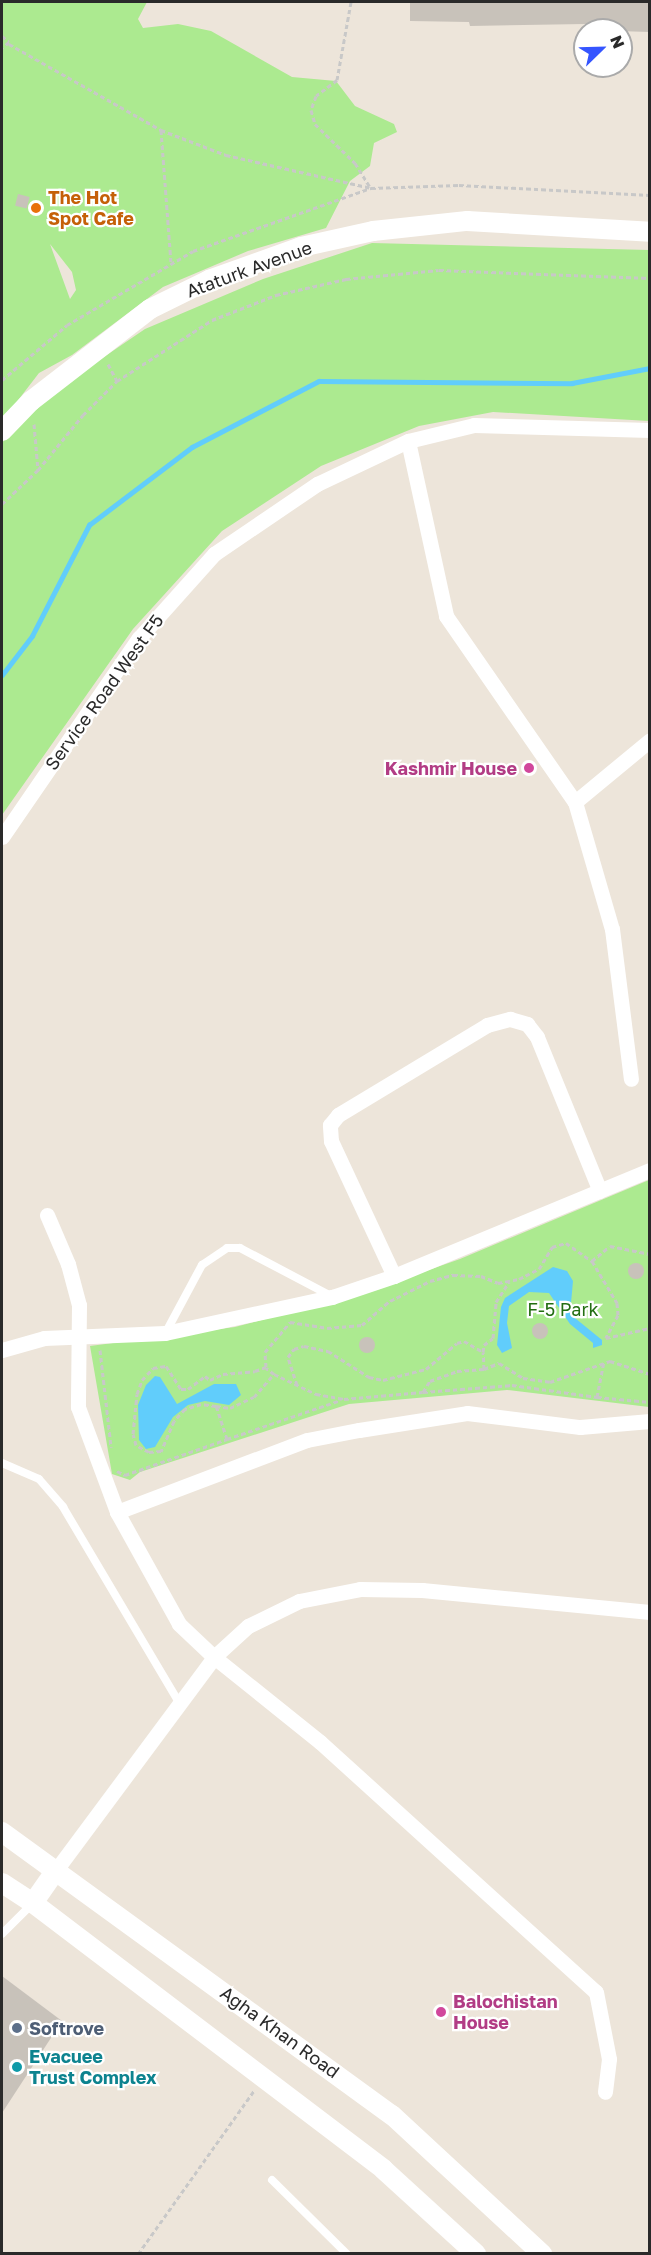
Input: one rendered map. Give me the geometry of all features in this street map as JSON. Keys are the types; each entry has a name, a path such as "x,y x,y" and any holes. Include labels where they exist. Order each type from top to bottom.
{"street":[{"name":"Ataturk Avenue","path":"2,431 31,400 150,309 209,280 301,247 373,231 467,221 650,232"},
{"name":"Service Road West F5","path":"2,837 140,638 214,554 317,484 408,441 474,424 650,430"},
{"path":"408,441 446,616 575,802 612,929 631,1079"},
{"path":"575,802 650,740"},
{"path":"394,1276 331,1141 330,1125 338,1115 487,1025 510,1019 527,1024 537,1037 600,1191"},
{"path":"2,1350 44,1338 165,1333 332,1297 394,1276 650,1170"},
{"path":"47,1215 68,1264 79,1305 78,1407 117,1512 179,1624 214,1657 320,1742 596,1992 609,2059 605,2092"},
{"path":"117,1512 307,1440 359,1430 467,1413 580,1427 650,1421"},
{"path":"33,1903 214,1657 248,1626 299,1600 360,1589 422,1590 650,1612"},
{"name":"Agha Khan Road","path":"2,1832 392,2115 542,2253"},
{"path":"2,1883 33,1903 383,2169 476,2253"}],"lane":[{"path":"165,1333 202,1265 227,1248 240,1248 332,1297"},
{"path":"2,1462 39,1479 63,1507 179,1702"},
{"path":"2,1934 33,1903"},
{"path":"272,2180 347,2253"}],"path":[{"path":"351,2 338,80 316,96 311,110 315,124 355,163 372,188"},
{"path":"2,36 9,44 160,130 226,154 372,188 459,185 650,195"},
{"path":"2,48 9,44"},
{"path":"160,130 171,262"},
{"path":"2,380 67,325 171,262 218,241 372,188"},
{"path":"2,504 38,470 83,415 117,381 212,320 276,295 346,279 439,270 650,278"},
{"path":"31,400 38,470"},
{"path":"344,1399 316,1394 266,1368 265,1352 290,1322 349,1329 362,1325 390,1301 430,1281 453,1275 481,1276 498,1283 510,1281 539,1269 552,1248 567,1243 592,1261 617,1303 618,1315 606,1338 650,1328"},
{"path":"592,1261 610,1246 650,1254"},
{"path":"484,1369 484,1345 493,1338 496,1302 510,1281"},
{"path":"285,1319 296,1316"},
{"path":"297,1385 288,1357 304,1346 328,1352 369,1377 383,1380 426,1370 458,1343 464,1341 483,1352"},
{"path":"110,1349 99,1350 111,1450"},
{"path":"597,1397 604,1362"},
{"path":"423,1392 430,1381 457,1371 484,1369 499,1363 523,1378 550,1382 604,1362 650,1374"},
{"path":"266,1368 240,1375 223,1374 210,1380 205,1376 189,1389 181,1389 166,1366 153,1368 142,1380 137,1394 133,1434 136,1445 149,1452 161,1451 174,1421 185,1409 201,1404 243,1405 274,1374"},
{"path":"112,1468 125,1475 344,1399 512,1385 650,1402"},
{"path":"216,1406 227,1439"},
{"path":"138,2253 264,2077"}],"green space":[{"path":"2,2 147,2 138,19 143,28 178,24 211,31 292,77 336,81 355,106 394,124 397,132 374,143 370,166 350,181 326,228 248,251 163,287 72,355 39,373 2,421","holes":["50,244 72,272 76,290 70,299"]},
{"path":"372,243 649,250 649,421 493,412 419,426 321,466 222,531 133,629 2,815 2,443 32,406 145,329 263,279"},
{"name":"F-5 Park","path":"649,1180 649,1407 507,1390 349,1404 140,1472 130,1480 112,1474 90,1346 235,1327 363,1293 460,1259"}],"water":[{"path":"553,1267 567,1271 573,1281 570,1314 602,1340 602,1345 593,1348 593,1343 570,1324 549,1293 529,1292 509,1306 507,1323 512,1348 502,1353 497,1345 501,1307 505,1298"},
{"path":"155,1376 160,1377 177,1404 214,1384 236,1384 241,1395 229,1405 205,1401 188,1405 173,1417 155,1447 146,1449 139,1440 138,1405 146,1385"}],"building":[{"path":"410,2 650,2 650,32 633,31 633,18 573,18 573,24 470,26 469,22 410,21"},
{"path":"18,194 30,197 27,209 15,206"},
{"path":"636,1263 644,1271 636,1279 628,1271"},
{"path":"537,1323 543,1323 548,1331 546,1337 537,1339 532,1334 532,1328"},
{"path":"367,1337 375,1345 367,1353 359,1345"},
{"name":"Evacuee Trust Complex","path":"2,1976 62,2021 2,2113"}],"waterway":[{"path":"2,675 32,636 89,525 192,447 319,381 572,383 650,368"}],"place":[{"name":"The Hot Spot Cafe","path":"36,208"},
{"name":"Kashmir House","path":"529,768"},
{"name":"Balochistan House","path":"441,2012"},
{"name":"Softrove","path":"17,2028"},
{"name":"Evacuee Trust Complex","path":"17,2067"}]}
